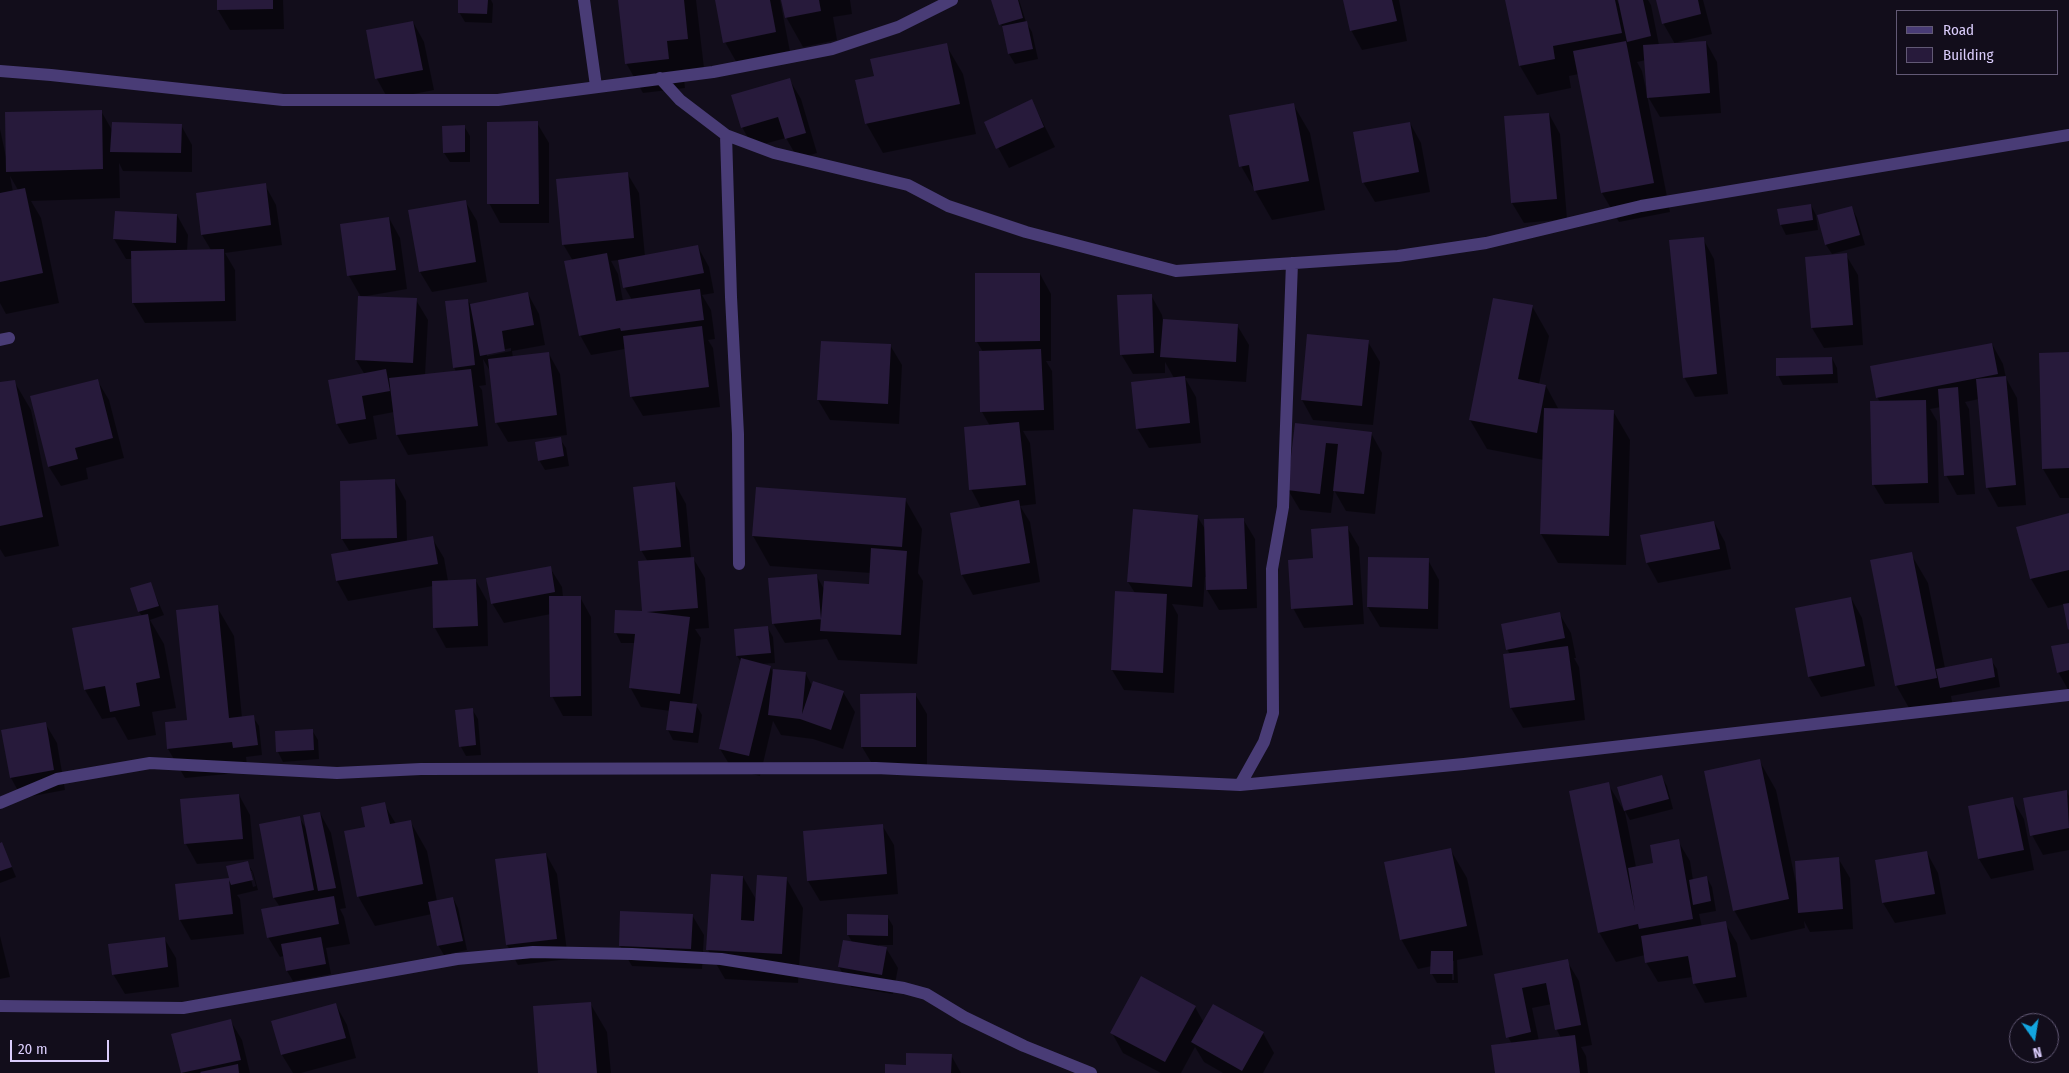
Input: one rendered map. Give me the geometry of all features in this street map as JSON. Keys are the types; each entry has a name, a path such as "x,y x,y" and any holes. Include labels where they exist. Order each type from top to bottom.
{"street":[{"path":"584,0 596,86"},
{"path":"0,71 283,100 498,100 713,72 832,49 898,27 952,0"},
{"path":"660,78 680,100 726,135 774,153 908,184 948,206 1026,232 1176,270 1398,256 1486,243 1641,206 2069,135"},
{"path":"726,135 731,297 738,434 739,564"},
{"path":"1240,785 1264,742 1272,713 1272,569 1283,507 1292,263"},
{"path":"0,803 57,779 150,763 337,773 421,769 876,768 1240,785 1464,764 2069,695"},
{"path":"0,1006 183,1008 457,959 533,952 691,958 731,961 904,988 926,994 964,1017 1024,1046 1091,1073"}],"building":[{"path":"217,0 273,0 273,9 217,10"},
{"path":"458,0 488,0 487,14 458,13"},
{"path":"618,0 684,0 688,39 667,41 669,59 625,64"},
{"path":"715,0 770,0 776,32 723,43"},
{"path":"781,0 819,0 821,11 785,18"},
{"path":"991,0 1018,0 1023,18 999,25"},
{"path":"1343,0 1392,0 1397,21 1350,31"},
{"path":"1505,0 1615,0 1622,33 1553,46 1555,59 1519,66"},
{"path":"1618,0 1643,0 1651,36 1627,42"},
{"path":"1656,0 1698,0 1701,14 1662,24"},
{"path":"413,21 423,70 375,79 366,30"},
{"path":"1027,21 1033,49 1008,54 1002,26"},
{"path":"1626,41 1654,183 1601,193 1573,51"},
{"path":"1706,41 1710,93 1647,98 1643,45"},
{"path":"947,43 960,104 865,124 855,80 874,76 870,59"},
{"path":"790,78 806,133 785,139 778,117 741,128 731,95"},
{"path":"1032,99 1044,127 996,149 984,122"},
{"path":"1294,103 1309,181 1254,191 1249,165 1239,167 1229,115"},
{"path":"102,110 103,169 6,172 5,112"},
{"path":"1549,113 1557,199 1511,203 1504,116"},
{"path":"538,121 539,204 487,204 487,122"},
{"path":"112,122 182,124 181,153 110,152"},
{"path":"1410,122 1419,172 1362,183 1353,132"},
{"path":"465,125 465,152 443,153 442,126"},
{"path":"628,172 634,238 562,245 556,179"},
{"path":"266,183 271,225 201,235 196,193"},
{"path":"25,188 43,273 0,282 0,193"},
{"path":"466,200 476,262 419,272 408,210"},
{"path":"1811,204 1813,220 1780,225 1777,209"},
{"path":"1852,206 1860,235 1825,245 1817,215"},
{"path":"115,211 177,214 176,243 113,239"},
{"path":"389,217 396,270 347,276 340,224"},
{"path":"1704,237 1717,374 1683,378 1669,240"},
{"path":"698,245 704,273 623,288 618,260"},
{"path":"224,249 225,301 132,303 131,251"},
{"path":"607,253 616,301 700,289 704,320 621,331 620,328 579,336 564,261"},
{"path":"1847,253 1853,325 1811,328 1805,257"},
{"path":"975,273 1040,273 1040,341 975,342"},
{"path":"528,292 534,325 502,331 505,351 480,356 470,304"},
{"path":"1152,294 1154,353 1120,355 1117,295"},
{"path":"358,296 417,298 413,363 355,360"},
{"path":"1493,298 1533,305 1518,379 1546,385 1537,433 1469,420"},
{"path":"468,299 475,365 453,368 445,301"},
{"path":"1163,319 1238,324 1236,362 1160,357"},
{"path":"702,326 709,387 630,397 623,336"},
{"path":"1307,334 1369,340 1362,406 1301,400"},
{"path":"821,341 891,344 888,404 817,400"},
{"path":"1992,343 1998,374 1876,398 1870,366"},
{"path":"1041,349 1044,410 980,412 979,351"},
{"path":"549,352 557,415 495,423 488,359"},
{"path":"2069,352 2069,468 2042,469 2039,353"},
{"path":"1832,357 1833,374 1776,376 1776,358"},
{"path":"386,369 390,391 362,396 366,419 336,424 328,380"},
{"path":"471,369 478,426 396,435 389,378"},
{"path":"1185,376 1190,423 1136,429 1131,382"},
{"path":"2006,376 2016,485 1986,488 1976,379"},
{"path":"98,379 113,438 75,448 78,459 48,467 30,396"},
{"path":"15,380 43,517 0,526 0,382"},
{"path":"1958,387 1964,475 1944,476 1938,389"},
{"path":"1926,400 1928,483 1872,485 1870,401"},
{"path":"1544,408 1614,410 1609,536 1540,534"},
{"path":"1019,422 1026,485 969,490 964,427"},
{"path":"1295,423 1372,432 1364,494 1333,491 1338,444 1326,443 1320,494 1287,490"},
{"path":"561,437 564,456 538,461 535,442"},
{"path":"395,479 397,538 341,539 340,481"},
{"path":"675,482 681,547 640,551 633,487"},
{"path":"756,487 906,498 902,547 752,536"},
{"path":"1019,500 1030,563 961,575 950,513"},
{"path":"1133,509 1198,515 1192,587 1127,582"},
{"path":"2069,513 2069,570 2030,579 2016,527"},
{"path":"1244,518 1247,589 1206,590 1204,519"},
{"path":"1714,521 1720,549 1646,563 1640,535"},
{"path":"1348,526 1353,605 1291,609 1288,560 1313,558 1311,529"},
{"path":"433,536 438,564 336,581 331,554"},
{"path":"871,548 907,551 901,635 820,631 824,581 869,584"},
{"path":"1912,552 1937,678 1895,686 1870,560"},
{"path":"694,557 698,608 647,612 690,617 680,694 629,688 635,634 614,633 615,610 642,611 638,561"},
{"path":"1368,557 1429,558 1428,609 1367,607"},
{"path":"551,566 555,592 491,604 486,578"},
{"path":"817,574 821,619 772,624 768,578"},
{"path":"476,579 478,626 433,628 432,581"},
{"path":"151,582 159,606 138,612 130,588"},
{"path":"1115,591 1167,594 1163,673 1111,670"},
{"path":"549,596 581,596 581,696 550,697"},
{"path":"1851,597 1865,666 1808,677 1795,608"},
{"path":"2069,603 2069,629 2068,630 2063,604"},
{"path":"218,605 229,718 254,715 258,745 233,748 232,742 167,749 165,722 187,720 176,610"},
{"path":"1560,612 1565,638 1506,650 1501,624"},
{"path":"148,614 160,678 136,683 140,706 110,712 105,686 84,690 72,628"},
{"path":"768,626 771,653 736,656 734,629"},
{"path":"2069,643 2069,670 2057,673 2051,646"},
{"path":"1568,646 1575,700 1510,708 1503,654"},
{"path":"741,658 771,666 749,756 719,749"},
{"path":"1992,658 1995,677 1940,688 1936,669"},
{"path":"773,669 806,672 802,714 813,681 844,691 831,730 800,719 768,715"},
{"path":"916,693 916,747 861,747 860,694"},
{"path":"670,701 697,704 693,733 666,730"},
{"path":"473,708 476,745 459,747 455,710"},
{"path":"46,722 54,770 10,778 1,730"},
{"path":"313,729 314,750 276,752 275,731"},
{"path":"1760,759 1789,899 1733,911 1704,771"},
{"path":"1662,775 1669,799 1624,811 1617,787"},
{"path":"1609,782 1635,911 1628,868 1653,863 1650,845 1679,839 1693,919 1639,929 1638,924 1598,933 1569,791"},
{"path":"2067,790 2069,828 2030,836 2023,798"},
{"path":"239,794 243,839 184,844 180,799"},
{"path":"2013,797 2024,850 1978,859 1968,806"},
{"path":"385,802 390,824 411,820 423,884 357,897 344,831 365,827 361,807"},
{"path":"320,812 336,888 318,891 303,815"},
{"path":"300,816 314,890 273,898 259,824"},
{"path":"883,824 887,874 807,881 803,831"},
{"path":"2,842 12,867 0,871 0,843"},
{"path":"1451,848 1467,926 1400,940 1384,862"},
{"path":"1927,851 1935,894 1882,903 1875,860"},
{"path":"546,853 557,939 506,945 495,859"},
{"path":"1839,857 1843,909 1798,913 1795,861"},
{"path":"248,861 253,880 231,885 229,880 233,914 179,920 175,884 229,878 226,866"},
{"path":"711,874 743,876 741,920 754,921 757,875 787,877 782,954 706,950"},
{"path":"1707,876 1711,901 1693,905 1689,880"},
{"path":"334,896 339,924 267,938 261,909"},
{"path":"453,897 463,941 437,946 428,902"},
{"path":"620,911 693,914 691,949 619,946"},
{"path":"847,914 888,915 888,936 847,935"},
{"path":"1726,921 1736,977 1693,984 1688,956 1645,963 1641,936"},
{"path":"165,937 168,967 112,975 108,944"},
{"path":"321,937 326,964 286,971 281,944"},
{"path":"843,940 887,947 882,975 838,967"},
{"path":"1431,951 1453,951 1453,974 1430,974"},
{"path":"1568,959 1581,1025 1555,1030 1546,983 1522,988 1531,1032 1506,1038 1494,974"},
{"path":"1141,976 1196,1006 1165,1062 1110,1033"},
{"path":"591,1002 597,1073 538,1073 533,1006"},
{"path":"336,1003 346,1038 281,1055 271,1021"},
{"path":"1213,1004 1264,1032 1242,1071 1191,1042"},
{"path":"231,1019 241,1060 181,1073 171,1034"},
{"path":"1575,1035 1580,1073 1495,1073 1491,1045"},
{"path":"906,1053 952,1054 951,1073 885,1073 885,1064 906,1065"},
{"path":"238,1064 239,1073 200,1072"}]}
